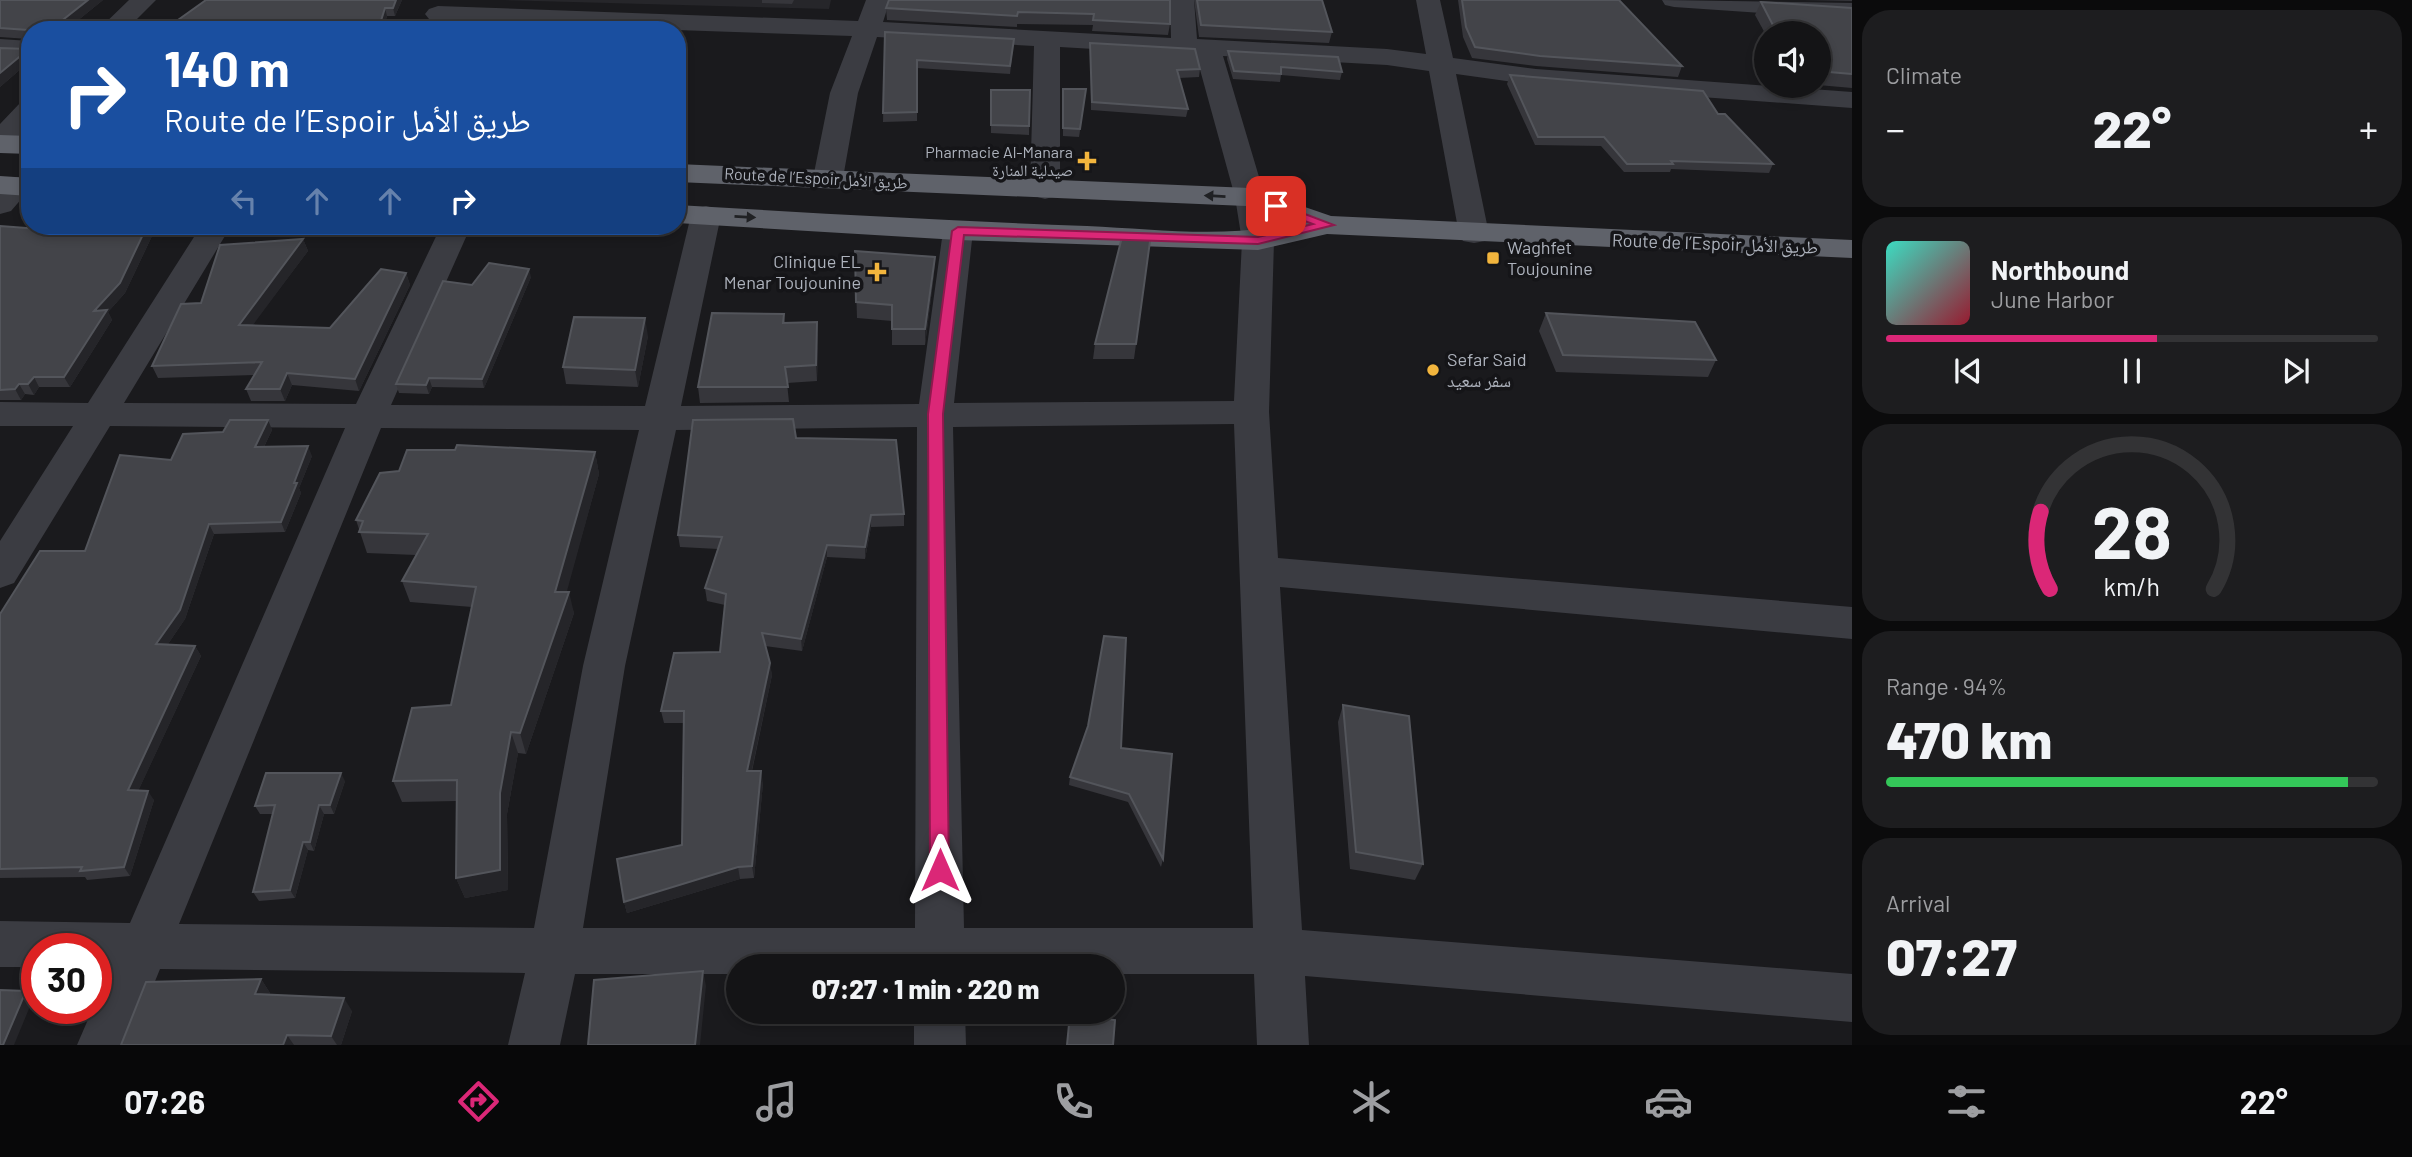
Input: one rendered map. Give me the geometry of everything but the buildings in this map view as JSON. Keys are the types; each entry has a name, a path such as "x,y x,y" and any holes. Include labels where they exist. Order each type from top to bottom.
{"highway":[{"path":"0,142 21,144"},
{"name":"Route de l’Espoir طريق الأمل","path":"686,173 1250,197 1327,225"},
{"name":"Route de l’Espoir طريق الأمل","path":"692,214 958,231 1258,241 1327,225 1852,249"}],"street":[{"path":"121,21 144,0"},
{"path":"828,178 844,93 878,0"},
{"path":"1182,0 1195,47 1250,197 1258,241 1251,412 1276,951 1283,1045"},
{"path":"1429,0 1439,63 1474,233"},
{"path":"1674,0 1791,4 1852,11"},
{"path":"438,14 638,21"},
{"path":"686,23 866,29 1387,57 1536,77 1847,105"},
{"path":"1045,190 1048,40"},
{"path":"0,47 21,49"},
{"path":"0,142 21,119"},
{"path":"534,1045 555,951 604,666 658,418 692,214"},
{"path":"940,954 935,414 958,231"},
{"path":"0,573 210,235"},
{"path":"103,1045 369,417 452,235"},
{"path":"0,414 658,418 1251,412"},
{"path":"1259,571 1852,623"},
{"path":"0,944 726,954"},
{"path":"1125,954 1276,951 1852,998"},
{"path":"940,1024 940,1045"}],"shaded area":[{"path":"503,0 831,0 829,9"}],"place":[{"name":"Pharmacie Al-Manara صيدلية المنارة","path":"1087,161"},
{"name":"Waghfet Toujounine","path":"1493,258"},
{"name":"Clinique EL Menar Toujounine","path":"877,272"},
{"name":"Sefar Said سفر سعيد","path":"1433,370"}],"route":[{"path":"940,870 935,414 958,231 1258,241 1327,225 1276,206"}]}
